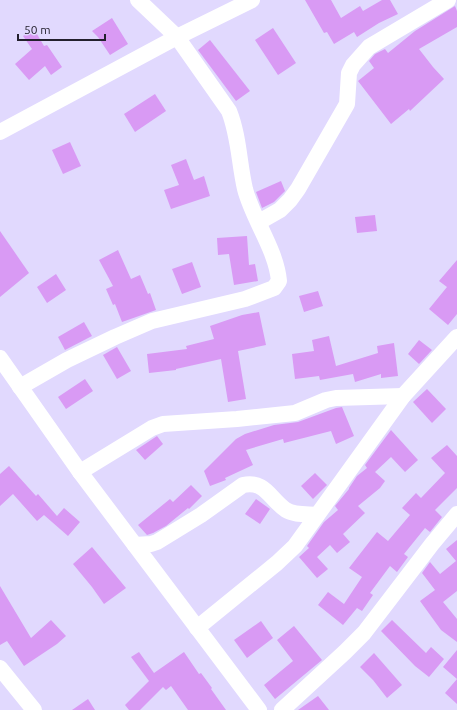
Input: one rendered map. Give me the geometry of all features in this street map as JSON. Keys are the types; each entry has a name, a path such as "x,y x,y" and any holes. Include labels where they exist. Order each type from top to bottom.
{"street":[{"path":"20,387 68,360 152,321 245,299 274,288 279,281 278,272 245,188 234,123 229,111 177,37 138,0"},
{"path":"259,222 280,210 290,200 314,162 347,104 349,73 361,54 369,47 448,0"},
{"path":"0,132 242,2"},
{"path":"197,628 278,563 295,546 403,396 457,337"},
{"path":"0,358 80,472 259,710"},
{"path":"80,472 152,428 162,424 295,413 326,400 336,398 403,396"},
{"path":"135,545 152,544 157,542 201,515 243,485 251,483 259,485 286,510 317,515"},
{"path":"282,710 364,633 432,544 457,514"},
{"path":"0,668 34,710"}],"building":[{"path":"305,0 331,0 341,18 360,6 363,11 382,0 390,0 398,14 379,23 357,37 354,32 334,44 327,32 324,33"},
{"path":"455,6 457,11 457,27 419,49 444,79 410,111 409,109 391,124 358,81 374,68 369,61 375,54 385,49 388,53 415,31"},
{"path":"112,18 128,44 110,55 92,31"},
{"path":"273,28 296,63 278,75 255,40"},
{"path":"34,29 44,46 47,45 62,67 51,75 45,66 29,80 15,64 32,49 23,36"},
{"path":"210,40 250,91 236,101 198,50"},
{"path":"155,94 166,111 135,132 124,114"},
{"path":"70,142 81,166 63,174 52,150"},
{"path":"186,159 194,180 204,176 210,196 171,209 164,190 179,185 171,165"},
{"path":"281,181 285,191 274,202 262,208 256,192"},
{"path":"375,215 377,231 357,233 355,217"},
{"path":"0,231 29,273 0,297"},
{"path":"247,236 249,265 255,264 258,281 234,285 229,254 218,255 217,238"},
{"path":"118,250 131,279 140,275 148,294 150,293 156,310 122,322 115,304 113,305 106,289 113,286 99,260"},
{"path":"457,260 457,314 448,325 429,309 447,287 439,281"},
{"path":"192,262 201,287 182,294 172,269"},
{"path":"56,274 66,290 47,303 37,287"},
{"path":"318,291 323,306 304,312 299,296"},
{"path":"259,312 266,345 238,351 246,399 228,402 221,359 176,370 149,373 147,354 187,349 186,346 214,339 210,326 242,315"},
{"path":"84,322 92,336 65,350 58,337"},
{"path":"329,336 336,366 378,353 377,346 394,343 398,376 381,378 381,374 355,382 353,374 320,380 319,376 295,379 292,354 314,351 312,340"},
{"path":"419,340 432,350 419,364 408,354"},
{"path":"117,347 131,371 117,379 103,355"},
{"path":"85,379 93,391 66,409 58,397"},
{"path":"427,389 446,409 432,423 413,402"},
{"path":"342,407 354,436 336,444 331,431 284,443 283,439 246,450 253,465 225,478 226,480 210,486 204,471 236,439 245,434 274,425 298,422"},
{"path":"391,430 418,460 405,472 391,457 375,472 385,481 380,488 358,506 365,513 343,534 350,542 337,553 330,545 317,557 328,569 317,578 299,557 309,548 307,546 324,522 338,510 335,506 349,489 357,476 367,468 365,465"},
{"path":"157,436 163,444 145,460 136,450"},
{"path":"447,445 457,456 457,488 435,510 442,517 430,532 425,528 404,554 408,557 397,572 390,566 370,593 373,595 362,611 357,608 343,625 318,605 328,592 344,604 362,577 349,568 377,532 388,541 410,515 402,508 416,493 421,498 445,473 431,458"},
{"path":"9,466 36,496 38,494 57,516 64,508 80,522 68,536 44,515 37,521 13,494 0,506 0,474"},
{"path":"315,473 327,485 313,499 301,486"},
{"path":"191,485 202,496 189,509 188,508 166,526 147,535 138,525 170,499 173,502"},
{"path":"256,499 270,509 260,524 245,514"},
{"path":"457,540 457,591 443,602 457,619 457,642 441,630 420,601 435,590 422,573 430,562 440,574 456,561 446,549"},
{"path":"92,547 126,588 104,604 73,564"},
{"path":"0,586 31,638 51,620 66,636 57,644 24,666 7,641 0,645"},
{"path":"392,620 426,653 431,647 444,659 429,677 415,666 381,631"},
{"path":"261,621 273,638 247,658 234,640"},
{"path":"294,626 322,660 275,699 264,685 293,661 277,640"},
{"path":"457,650 457,679 443,667"},
{"path":"139,652 154,673 184,652 199,674 201,673 212,688 211,689 226,710 188,710 171,686 166,690 163,687 140,710 129,710 125,705 149,681 131,657"},
{"path":"374,653 402,685 387,698 373,680 360,667"},
{"path":"457,679 457,704 445,693"},
{"path":"318,696 329,710 298,710"},
{"path":"88,699 95,710 72,710"}]}
